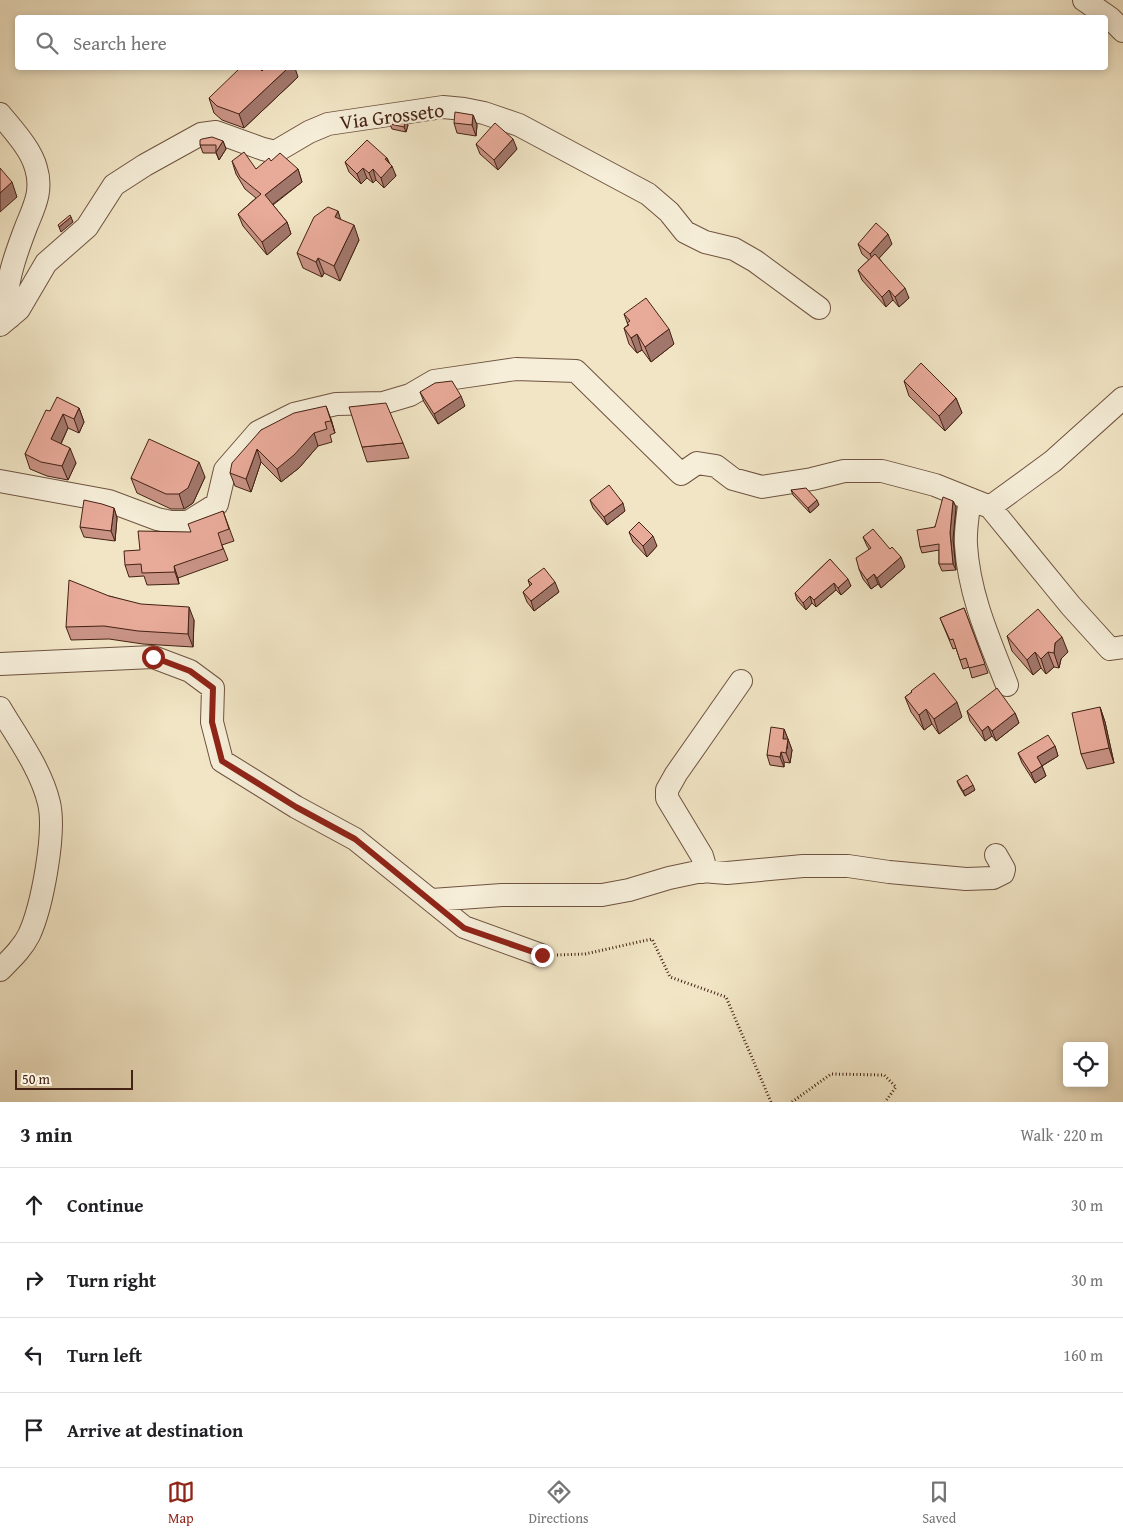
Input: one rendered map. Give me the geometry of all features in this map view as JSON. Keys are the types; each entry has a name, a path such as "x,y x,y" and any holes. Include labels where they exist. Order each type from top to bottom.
{"street":[{"path":"1084,0 1106,15"},
{"path":"1108,17 1123,31"},
{"name":"Via Grosseto","path":"5,321 19,309 25,295 46,263 87,228 114,185 145,165 201,134 216,132 275,152 309,132 328,124 443,108 464,109 519,125 648,194 670,212 685,232 705,242 734,249 819,308"},
{"path":"0,114 29,154 36,166 39,179 37,204 17,252 11,275 5,321"},
{"path":"0,481 109,501 157,519 171,522 188,522 217,504 225,470 258,432 294,414 336,404 383,403 410,395 434,380 516,369 576,371 681,474 697,463 716,466 733,479 762,487 812,479 844,470 882,471 935,484 990,507 1071,606 1110,649 1123,647"},
{"path":"990,507 1053,461 1123,398"},
{"path":"970,499 966,543 969,574 979,614 1007,685"},
{"path":"0,664 153,657 190,671 213,688 212,722 222,761 296,807 355,839 464,928 542,955"},
{"path":"703,872 704,863 702,856 667,798 667,790 676,774 741,681"},
{"path":"0,708 42,782 50,804 50,833 48,861 37,916 20,948 0,970"},
{"path":"432,900 502,895 602,895 629,890 669,878 703,872 727,873 803,866 848,866 966,879 987,878 999,876 1003,873 1004,869 996,855"}],"path":[{"path":"542,955 585,954 652,939 670,977 726,997 770,1102"},
{"path":"792,1102 831,1074 884,1075 896,1087 885,1102"}],"building":[{"path":"238,70 286,70 239,114 217,106 209,98"},
{"path":"455,112 473,115 472,125 454,123"},
{"path":"406,120 404,127 390,124 390,123"},
{"path":"495,123 513,139 494,160 476,144"},
{"path":"212,137 223,141 216,152 216,145 200,145 200,140"},
{"path":"367,140 387,158 385,159 392,166 381,178 373,169 369,173 363,168 357,174 345,162"},
{"path":"244,152 256,169 269,158 271,161 280,153 298,169 265,195 287,222 262,242 238,214 261,194 240,177 232,161"},
{"path":"0,168 12,182 0,193"},
{"path":"328,207 338,211 335,217 354,225 334,266 318,258 316,262 297,253 314,217"},
{"path":"70,215 71,217 59,227 58,225"},
{"path":"876,223 888,234 870,254 858,244"},
{"path":"875,254 905,288 895,297 889,290 882,297 858,270"},
{"path":"646,298 669,329 645,347 637,334 631,338 624,328 629,325 627,323 630,321 624,314"},
{"path":"921,363 956,398 939,416 904,381"},
{"path":"452,381 461,396 434,414 420,392 435,383"},
{"path":"57,397 79,408 74,419 63,414 51,439 70,448 62,466 41,462 25,454 46,410 50,411"},
{"path":"386,403 403,443 362,447 349,407"},
{"path":"326,406 331,421 325,422 327,429 314,433 294,455 277,469 257,449 246,479 230,473 232,463 261,430 294,413"},
{"path":"149,439 199,462 188,488 179,494 166,494 131,478"},
{"path":"609,485 623,503 604,517 590,500"},
{"path":"806,488 817,500 808,508 791,490"},
{"path":"943,497 953,501 950,533 953,564 939,564 939,544 920,547 917,530 935,527"},
{"path":"84,500 114,508 111,531 80,527"},
{"path":"223,511 229,529 218,533 223,549 174,566 175,572 142,573 141,564 125,565 124,551 140,550 138,531 191,532 188,524"},
{"path":"639,522 653,536 643,546 629,532"},
{"path":"873,529 890,549 892,547 901,557 877,578 874,574 867,580 859,569 856,558 871,548 863,537"},
{"path":"830,559 848,579 838,588 834,583 814,600 810,596 803,603 795,593"},
{"path":"544,568 555,582 531,601 523,592 532,584 528,580"},
{"path":"69,580 109,596 141,604 189,607 188,634 138,631 104,626 66,627"},
{"path":"964,608 985,664 969,668 966,658 960,660 953,639 950,640 940,618"},
{"path":"1038,609 1062,637 1055,643 1054,653 1048,652 1041,659 1035,652 1027,660 1007,636"},
{"path":"934,673 957,702 934,719 926,709 919,715 905,697"},
{"path":"997,688 1015,713 992,731 988,726 982,731 967,711"},
{"path":"1100,707 1109,748 1081,754 1072,713"},
{"path":"771,727 784,729 783,739 788,739 786,753 781,752 780,757 767,755"},
{"path":"1048,735 1055,746 1037,757 1042,766 1031,773 1018,753"},
{"path":"967,775 973,785 963,791 957,781"}],"route":[{"path":"153,657 190,671 213,688 212,722 222,761 296,807 355,839 464,928 542,955"}]}
